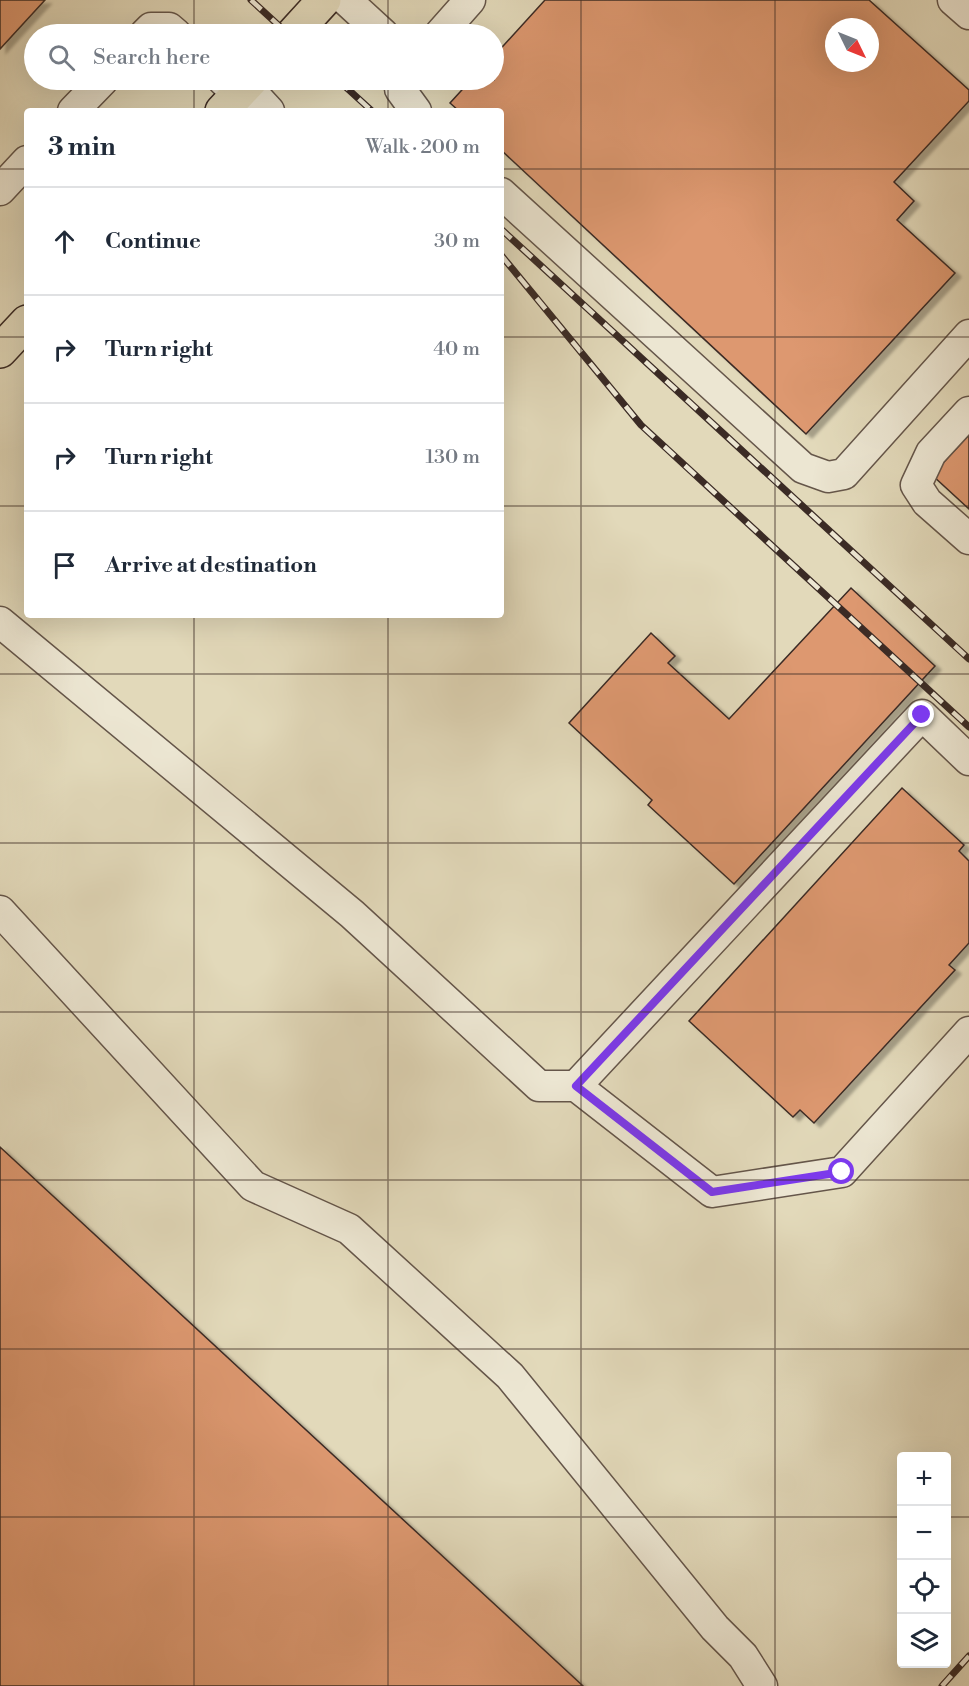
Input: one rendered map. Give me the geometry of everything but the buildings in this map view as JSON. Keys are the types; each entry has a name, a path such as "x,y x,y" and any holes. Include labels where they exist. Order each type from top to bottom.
{"main road":[{"path":"302,24 324,0"}],"lane":[{"path":"346,0 372,24"},
{"path":"449,24 470,0"},
{"path":"953,0 969,14"},
{"path":"76,108 93,90"},
{"path":"236,90 264,108"},
{"path":"401,90 414,108"},
{"path":"0,190 24,164"},
{"path":"504,196 803,468 828,477 844,474 969,335"},
{"path":"969,412 931,453 916,485 927,501 969,539"},
{"path":"0,622 352,914 539,1086 576,1086 712,1192 842,1172 969,1032"},
{"path":"576,1086 922,715 969,760"},
{"path":"0,911 253,1185 349,1229 510,1376 715,1628 743,1656 762,1686"}],"railway":[{"path":"251,0 277,24"},
{"path":"349,90 369,108"},
{"path":"504,232 969,659"},
{"path":"504,259 641,425 969,727"},
{"path":"942,1686 969,1656"}],"route":[{"path":"842,1172 712,1192 576,1086 922,715"}]}
